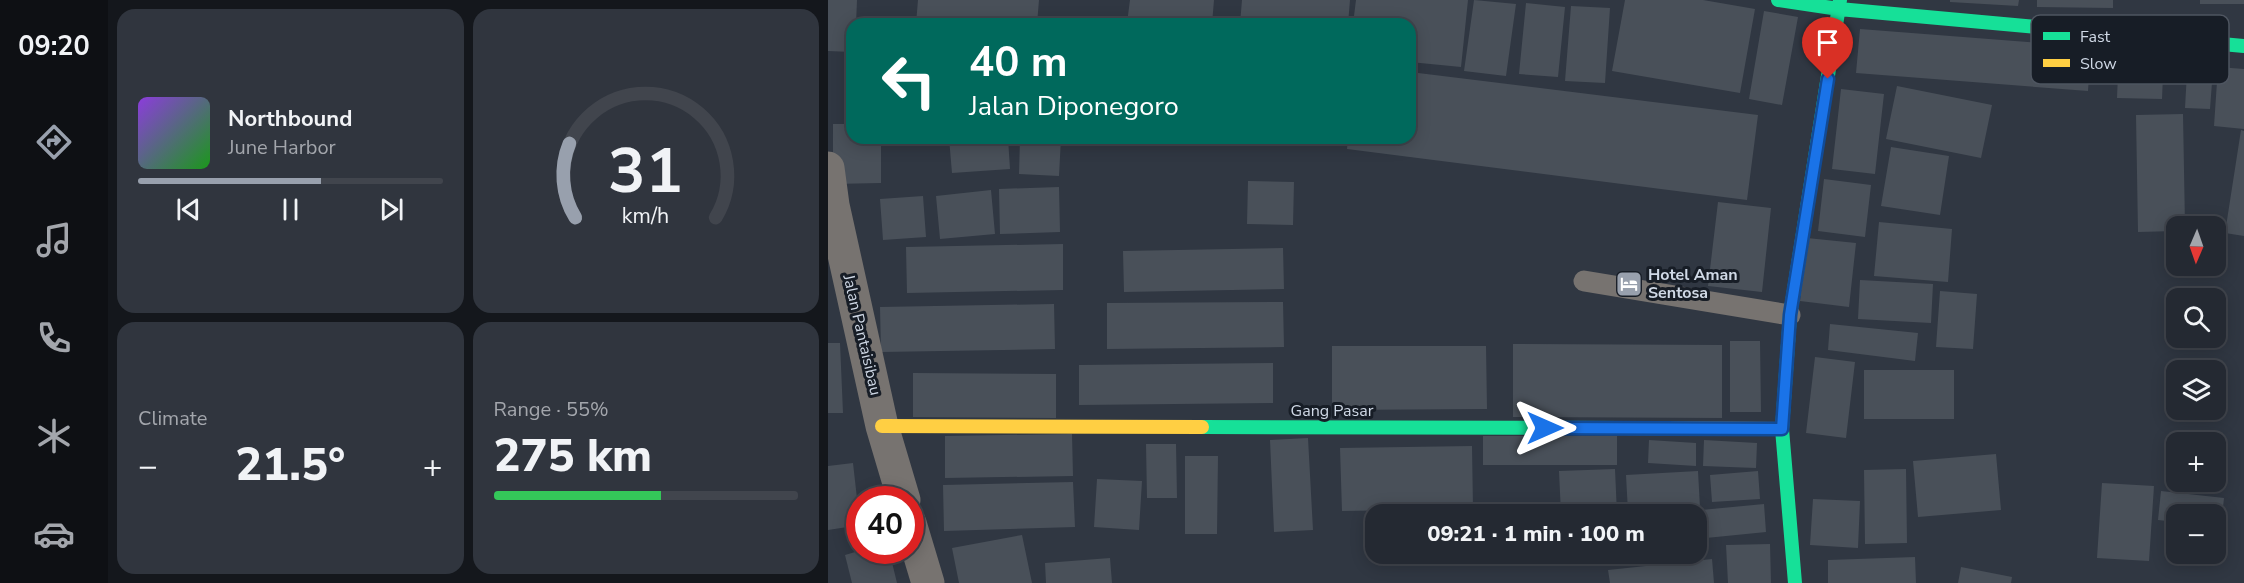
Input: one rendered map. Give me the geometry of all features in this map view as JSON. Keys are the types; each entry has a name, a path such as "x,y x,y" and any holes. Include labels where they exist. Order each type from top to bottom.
{"street":[{"path":"1778,0 2031,24"},
{"path":"1795,583 1782,429 1790,315 1839,4"},
{"path":"2229,44 2244,46"},
{"name":"Jalan Pantaisibau","path":"828,168 833,205 882,426 900,486"},
{"name":"Gang Pasar","path":"882,426 1782,429"},
{"path":"922,564 928,583"}],"lane":[{"path":"1584,281 1790,315"}],"building":[{"path":"828,0 857,0 856,18 846,18 846,52 828,51"},
{"path":"918,0 1039,0 1038,18 916,18"},
{"path":"1130,0 1214,0 1212,18 1128,18"},
{"path":"1242,0 1350,0 1348,18 1240,18"},
{"path":"1356,0 1468,0 1461,67 1416,63 1416,18 1354,18"},
{"path":"1474,0 1516,4 1506,76 1464,71"},
{"path":"1625,0 1703,0 1755,9 1740,93 1612,71"},
{"path":"1950,0 2019,0 2018,6 1950,2"},
{"path":"2037,0 2113,0 2113,8 2037,7"},
{"path":"2200,0 2244,0 2244,4 2200,4"},
{"path":"1526,3 1565,7 1558,77 1519,74"},
{"path":"1571,6 1610,8 1605,83 1565,81"},
{"path":"1764,11 1798,17 1782,105 1749,99"},
{"path":"1860,29 2031,42 2031,84 2088,84 2088,91 1856,73"},
{"path":"2229,68 2244,69 2244,129 2214,126 2217,84 2229,84"},
{"path":"1416,73 1758,115 1747,200 1347,149 1347,144 1416,144"},
{"path":"2118,84 2163,84 2162,99 2117,98"},
{"path":"2186,84 2212,84 2210,109 2185,108"},
{"path":"1897,86 1992,105 1981,158 1886,139"},
{"path":"1841,89 1884,94 1875,174 1832,169"},
{"path":"2183,114 2185,216 2166,216 2166,231 2138,232 2136,115"},
{"path":"833,124 846,124 846,144 881,144 881,183 833,184"},
{"path":"2241,130 2244,131 2244,236 2226,233"},
{"path":"950,144 1008,144 1010,169 952,173"},
{"path":"1020,144 1061,144 1059,176 1019,174"},
{"path":"1891,147 1949,156 1940,215 1881,206"},
{"path":"1824,179 1871,185 1865,237 1818,231"},
{"path":"1248,181 1294,182 1293,225 1247,224"},
{"path":"1059,187 1060,232 1000,234 999,189"},
{"path":"991,190 995,234 940,239 936,196"},
{"path":"923,196 926,237 883,240 880,199"},
{"path":"1718,202 1771,208 1762,292 1708,286"},
{"path":"1879,222 1952,229 1948,282 1874,276"},
{"path":"1807,238 1856,243 1849,307 1800,301"},
{"path":"1063,244 1063,290 907,293 906,247"},
{"path":"1283,248 1284,289 1124,292 1123,251"},
{"path":"1860,280 1933,284 1931,323 1858,319"},
{"path":"1940,291 1977,294 1973,349 1936,347"},
{"path":"1283,302 1284,347 1107,349 1107,303"},
{"path":"1054,304 1055,349 881,352 880,307"},
{"path":"1830,324 1918,333 1915,361 1828,350"},
{"path":"1730,341 1760,341 1761,412 1730,412"},
{"path":"828,343 840,343 843,413 828,413"},
{"path":"1513,344 1722,345 1722,418 1513,417"},
{"path":"1332,346 1486,346 1487,409 1332,410"},
{"path":"1815,357 1855,362 1846,438 1806,433"},
{"path":"1273,363 1273,403 1079,405 1079,365"},
{"path":"1864,370 1954,370 1954,419 1864,419"},
{"path":"913,373 1056,374 1056,418 913,417"},
{"path":"1072,434 1073,476 945,478 945,436"},
{"path":"1483,436 1617,436 1617,465 1483,465"},
{"path":"1308,438 1313,530 1274,532 1270,440"},
{"path":"1649,440 1696,443 1696,466 1648,463"},
{"path":"1704,440 1757,443 1756,468 1703,466"},
{"path":"1146,444 1176,444 1177,498 1147,498"},
{"path":"1472,446 1473,504 1365,504 1365,511 1342,511 1340,448"},
{"path":"1996,454 2001,510 1918,517 1913,461"},
{"path":"1185,456 1218,456 1217,534 1185,534"},
{"path":"853,463 856,486 846,486 846,527 828,530 828,466"},
{"path":"1615,469 1617,504 1561,504 1559,471"},
{"path":"1906,469 1907,543 1865,544 1864,470"},
{"path":"1698,471 1700,504 1628,504 1626,475"},
{"path":"1758,471 1760,499 1712,502 1710,475"},
{"path":"1097,479 1142,481 1139,530 1094,527"},
{"path":"1073,482 1075,527 944,531 943,485"},
{"path":"2102,483 2154,486 2149,561 2097,558"},
{"path":"2161,491 2224,498 2223,504 2166,504 2166,521 2158,520"},
{"path":"1813,499 1860,501 1858,548 1810,545"},
{"path":"1764,504 1766,532 1707,538 1707,509"},
{"path":"1022,535 1032,583 959,583 952,548"},
{"path":"1770,544 1771,583 1728,583 1726,545"},
{"path":"1915,557 1916,583 1828,583 1828,560"},
{"path":"1110,558 1112,583 1046,583 1045,563"},
{"path":"1712,559 1714,583 1610,583 1608,570 1665,564 1707,564 1707,560"},
{"path":"847,564 892,564 897,583 852,583"},
{"path":"1961,567 2012,577 2011,583 1958,583"}],"traffic: fast":[{"path":"1778,0 1839,9 2031,27"},
{"path":"1795,583 1782,429 1790,315 1840,0"},
{"path":"2229,45 2244,46"},
{"path":"1202,427 1625,428"}],"traffic: slow":[{"path":"882,426 1202,427"},
{"path":"1625,428 1782,429"}],"place":[{"name":"Hotel Aman Sentosa","path":"1629,284"}],"route":[{"path":"1545,428 1782,429 1790,315 1828,79"}]}
